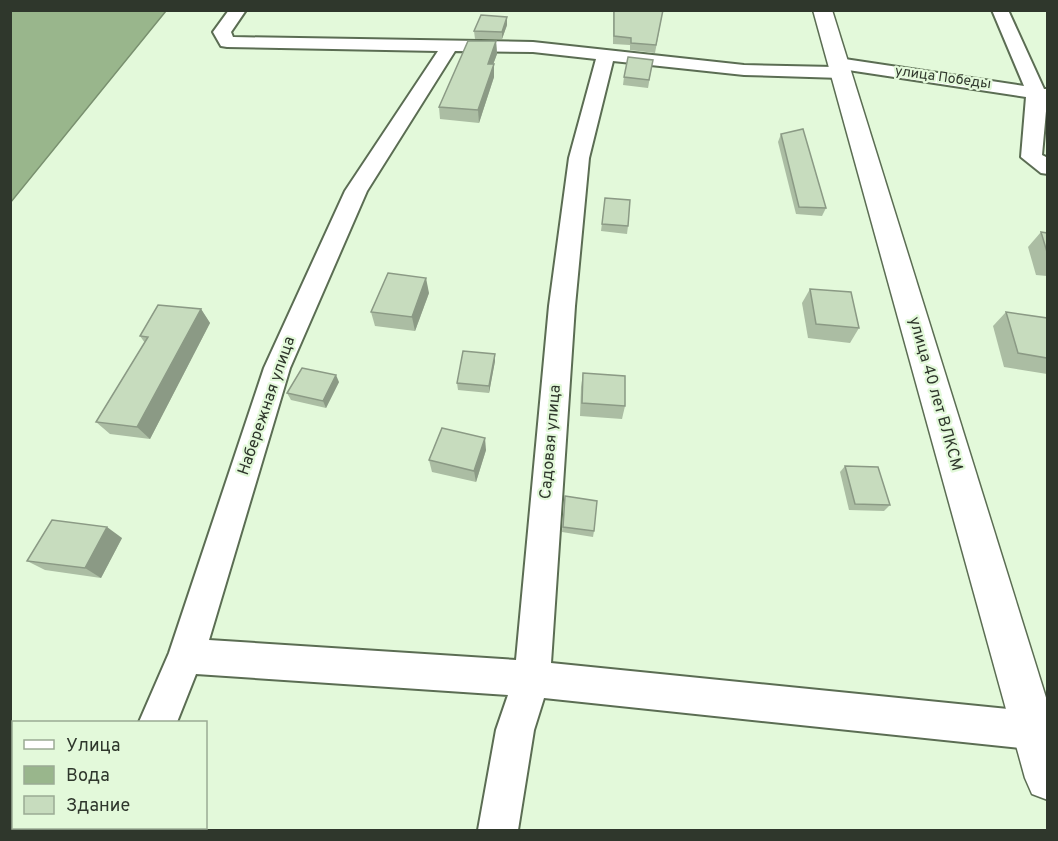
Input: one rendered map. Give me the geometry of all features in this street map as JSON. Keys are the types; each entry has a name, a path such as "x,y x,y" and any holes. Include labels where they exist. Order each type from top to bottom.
{"street":[{"name":"улица Победы","path":"238,10 222,32 227,42 533,47 744,70 839,68 1042,93"},
{"name":"улица 40 лет ВЛКСМ","path":"822,10 1041,731 1047,778"},
{"path":"1000,10 1042,93 1031,157 1047,168"},
{"name":"Набережная улица","path":"159,721 186,656 277,368 356,190 450,45"},
{"name":"Садовая улица","path":"498,831 515,730 532,679 562,306 576,181 579,158 606,54"},
{"path":"186,656 532,679 1041,731"}],"water":[{"path":"10,11 166,11 11,202"}],"building":[{"path":"614,10 663,10 656,45 631,43 631,38 614,36"},
{"path":"481,15 507,17 502,32 474,31"},
{"path":"468,41 496,41 488,64 494,64 478,110 439,107"},
{"path":"628,57 653,60 649,80 624,77"},
{"path":"803,129 826,208 799,207 781,134"},
{"path":"605,198 630,200 628,226 602,224"},
{"path":"1041,232 1047,233 1047,252"},
{"path":"388,273 426,278 412,317 371,312"},
{"path":"810,289 851,292 859,328 816,324"},
{"path":"158,305 201,309 137,427 96,422 148,337 140,336"},
{"path":"1006,312 1047,318 1047,358 1018,353"},
{"path":"463,351 495,354 489,386 457,383"},
{"path":"302,368 336,375 323,401 287,393"},
{"path":"583,373 625,376 625,406 582,403"},
{"path":"442,428 485,438 474,471 429,460"},
{"path":"845,466 878,467 890,505 855,504"},
{"path":"565,496 597,501 594,531 563,527"},
{"path":"52,520 107,527 85,568 27,561"}]}
